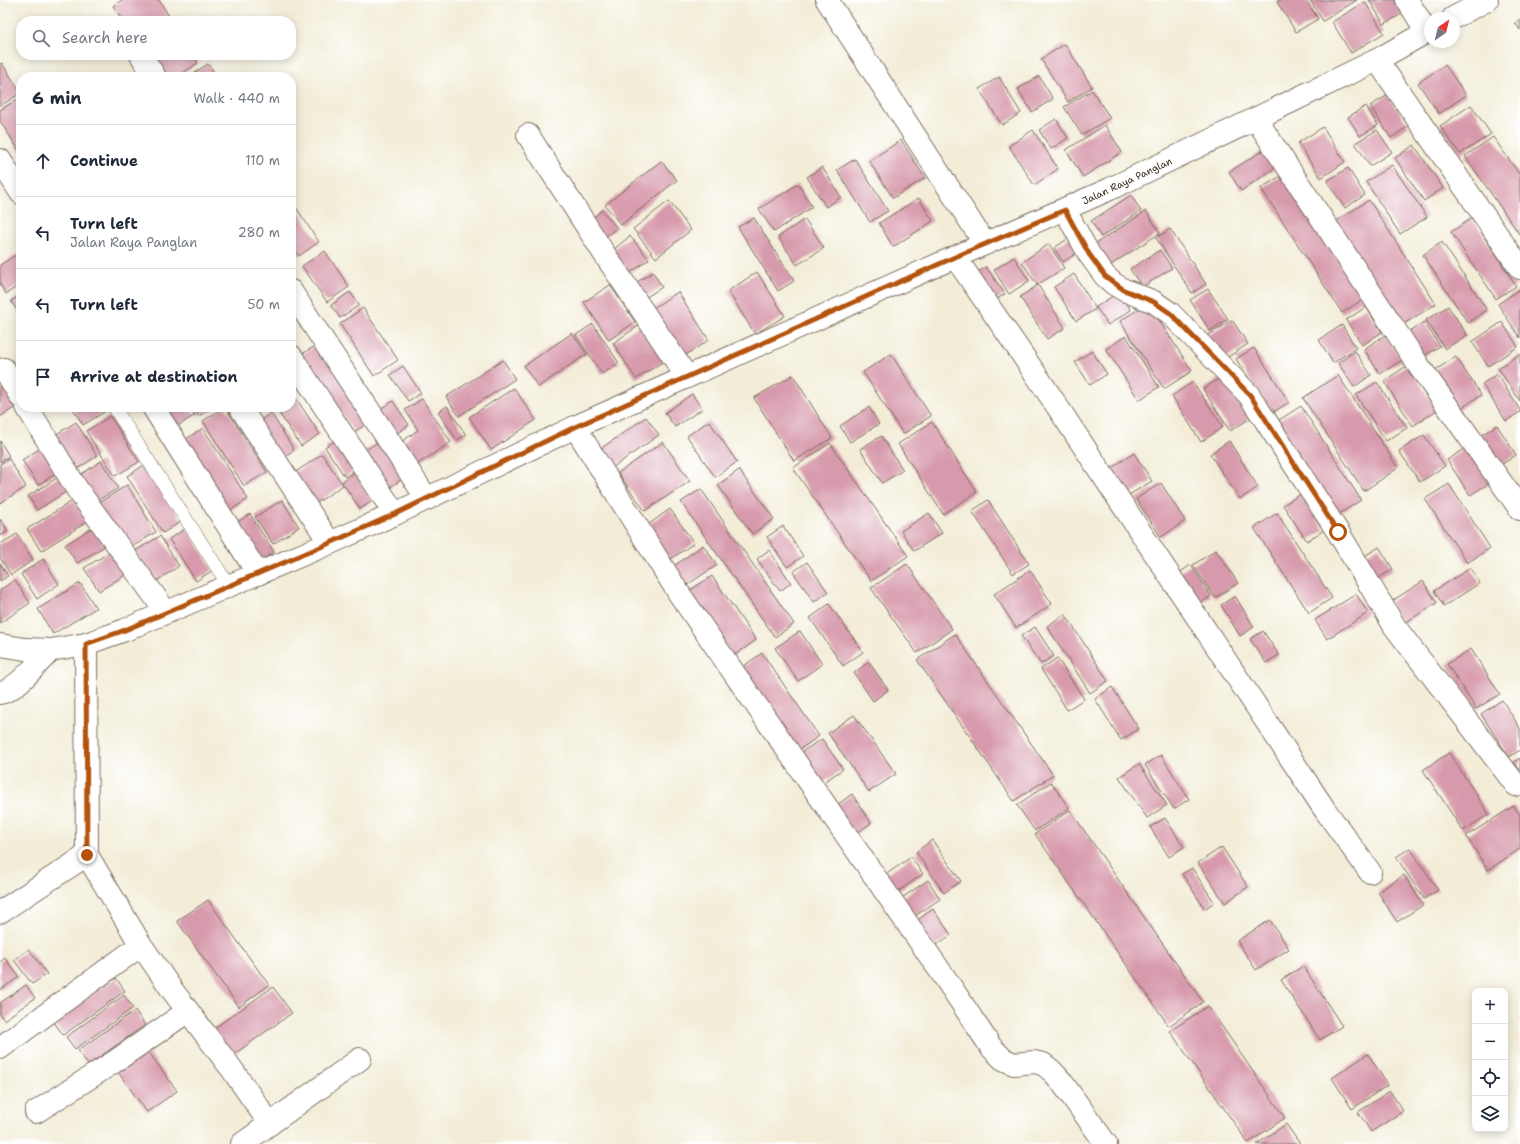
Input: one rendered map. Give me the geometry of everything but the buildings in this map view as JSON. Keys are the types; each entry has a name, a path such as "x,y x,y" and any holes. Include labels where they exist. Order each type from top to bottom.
{"street":[{"path":"827,0 985,244"},
{"path":"1407,0 1424,25"},
{"path":"1460,14 1487,0"},
{"name":"Jalan Raya Panglan","path":"0,645 25,649 50,650 86,644 125,630 258,574 395,514 575,427 955,257 1065,210 1256,120 1377,60 1424,33"},
{"path":"144,60 152,72"},
{"path":"1377,60 1520,268"},
{"path":"1256,120 1420,366 1520,509"},
{"path":"528,135 607,258 687,377"},
{"path":"0,160 16,185"},
{"path":"1065,210 1089,254 1105,276 1124,290 1154,302 1170,313 1250,395 1338,532 1395,627 1516,785"},
{"path":"955,257 1042,382 1324,810 1370,872"},
{"path":"296,299 427,498"},
{"path":"296,364 395,514"},
{"path":"4,369 16,389"},
{"path":"30,412 77,489 166,612"},
{"path":"156,412 258,574"},
{"path":"243,412 330,543"},
{"path":"575,427 678,592 991,1047 1003,1059 1014,1064 1034,1062 1043,1064 1052,1071 1061,1081 1106,1144"},
{"path":"86,644 87,855 141,945 270,1124"},
{"path":"0,693 5,692 22,680 50,650"},
{"path":"0,912 87,855"},
{"path":"0,1048 141,945"},
{"path":"36,1112 114,1062 188,1011"},
{"path":"242,1144 360,1059"}],"lane":[{"path":"117,412 229,586"}],"route":[{"path":"87,855 86,644 125,630 330,543 395,514 575,427 955,257 1065,210 1089,254 1105,276 1124,290 1154,302 1170,313 1250,395 1338,532"}]}
